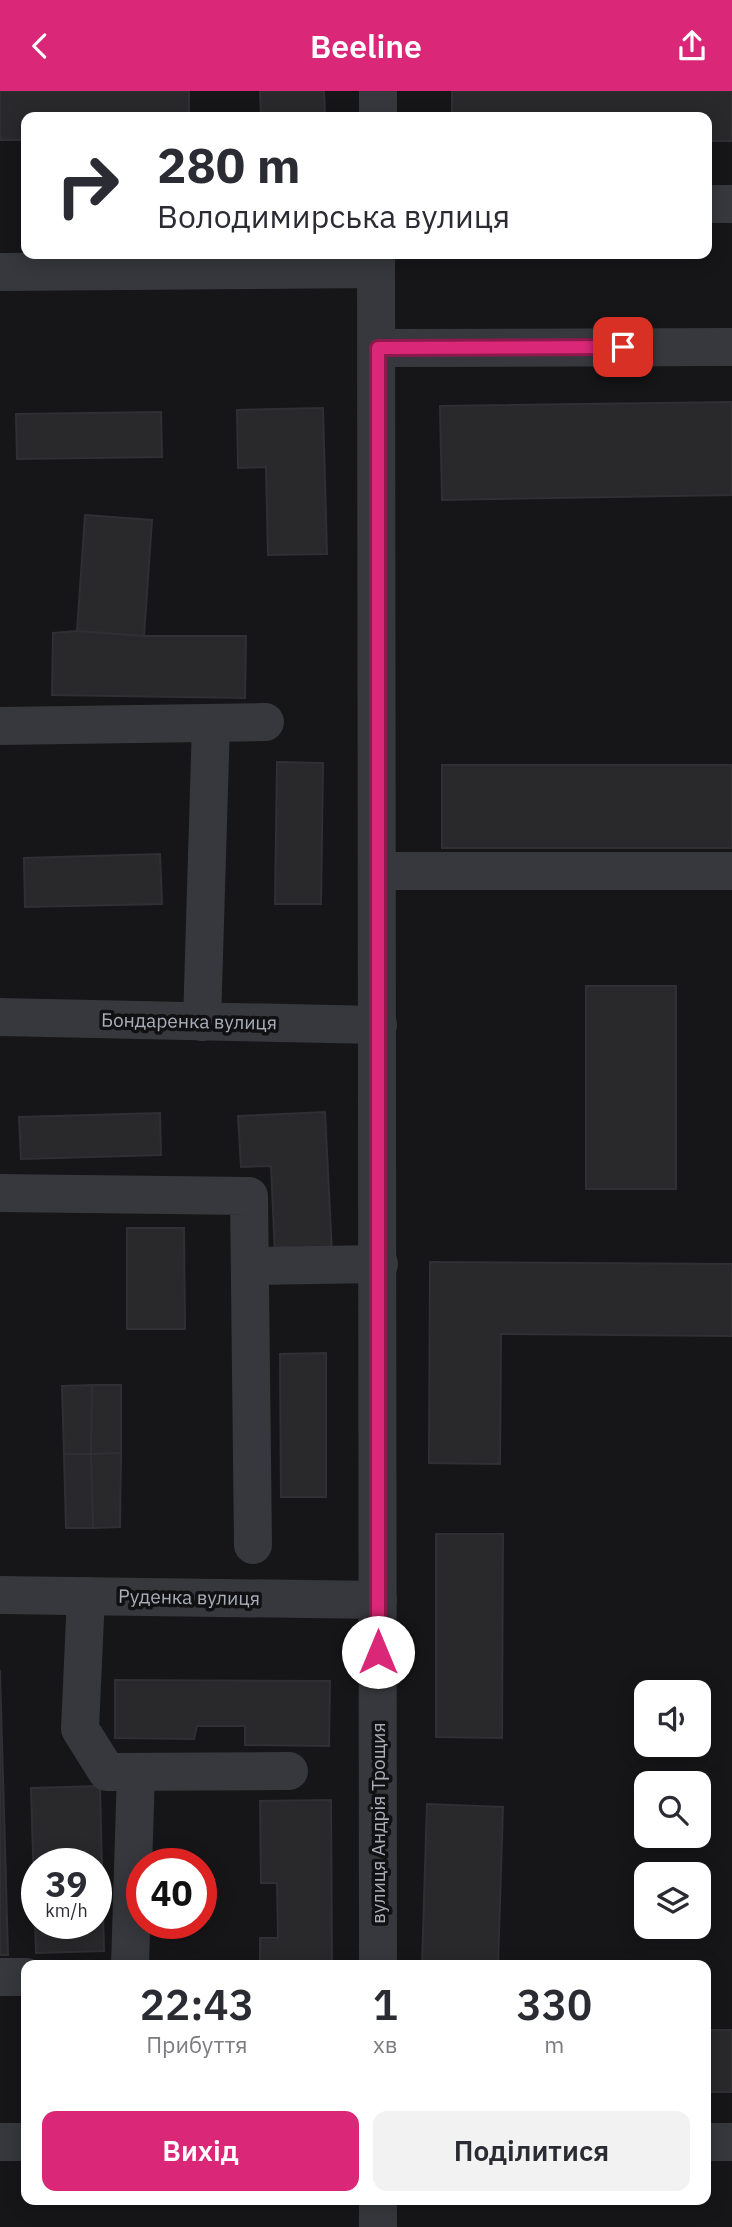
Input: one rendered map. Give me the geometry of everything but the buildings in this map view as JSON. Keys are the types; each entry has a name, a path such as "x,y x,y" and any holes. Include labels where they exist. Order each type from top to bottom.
{"street":[{"path":"378,91 378,112"},
{"path":"712,204 732,204"},
{"path":"0,272 376,261"},
{"name":"вулиця Андрія Трощия","path":"376,261 378,1960"},
{"path":"378,348 732,347"},
{"path":"0,726 265,722"},
{"path":"202,1022 211,723"},
{"path":"378,871 732,871"},
{"name":"Бондаренка вулиця","path":"0,1017 378,1025"},
{"path":"0,1193 249,1196 253,1545"},
{"path":"250,1266 379,1264"},
{"name":"Руденка вулиця","path":"0,1595 378,1600"},
{"path":"86,1596 80,1729 107,1772 289,1771"},
{"path":"130,1960 136,1772"},
{"path":"0,1977 21,1977"},
{"path":"0,2142 21,2142"},
{"path":"711,2142 732,2142"},
{"path":"378,2205 378,2227"}],"route":[{"path":"378,1652 378,348 623,347"}]}
